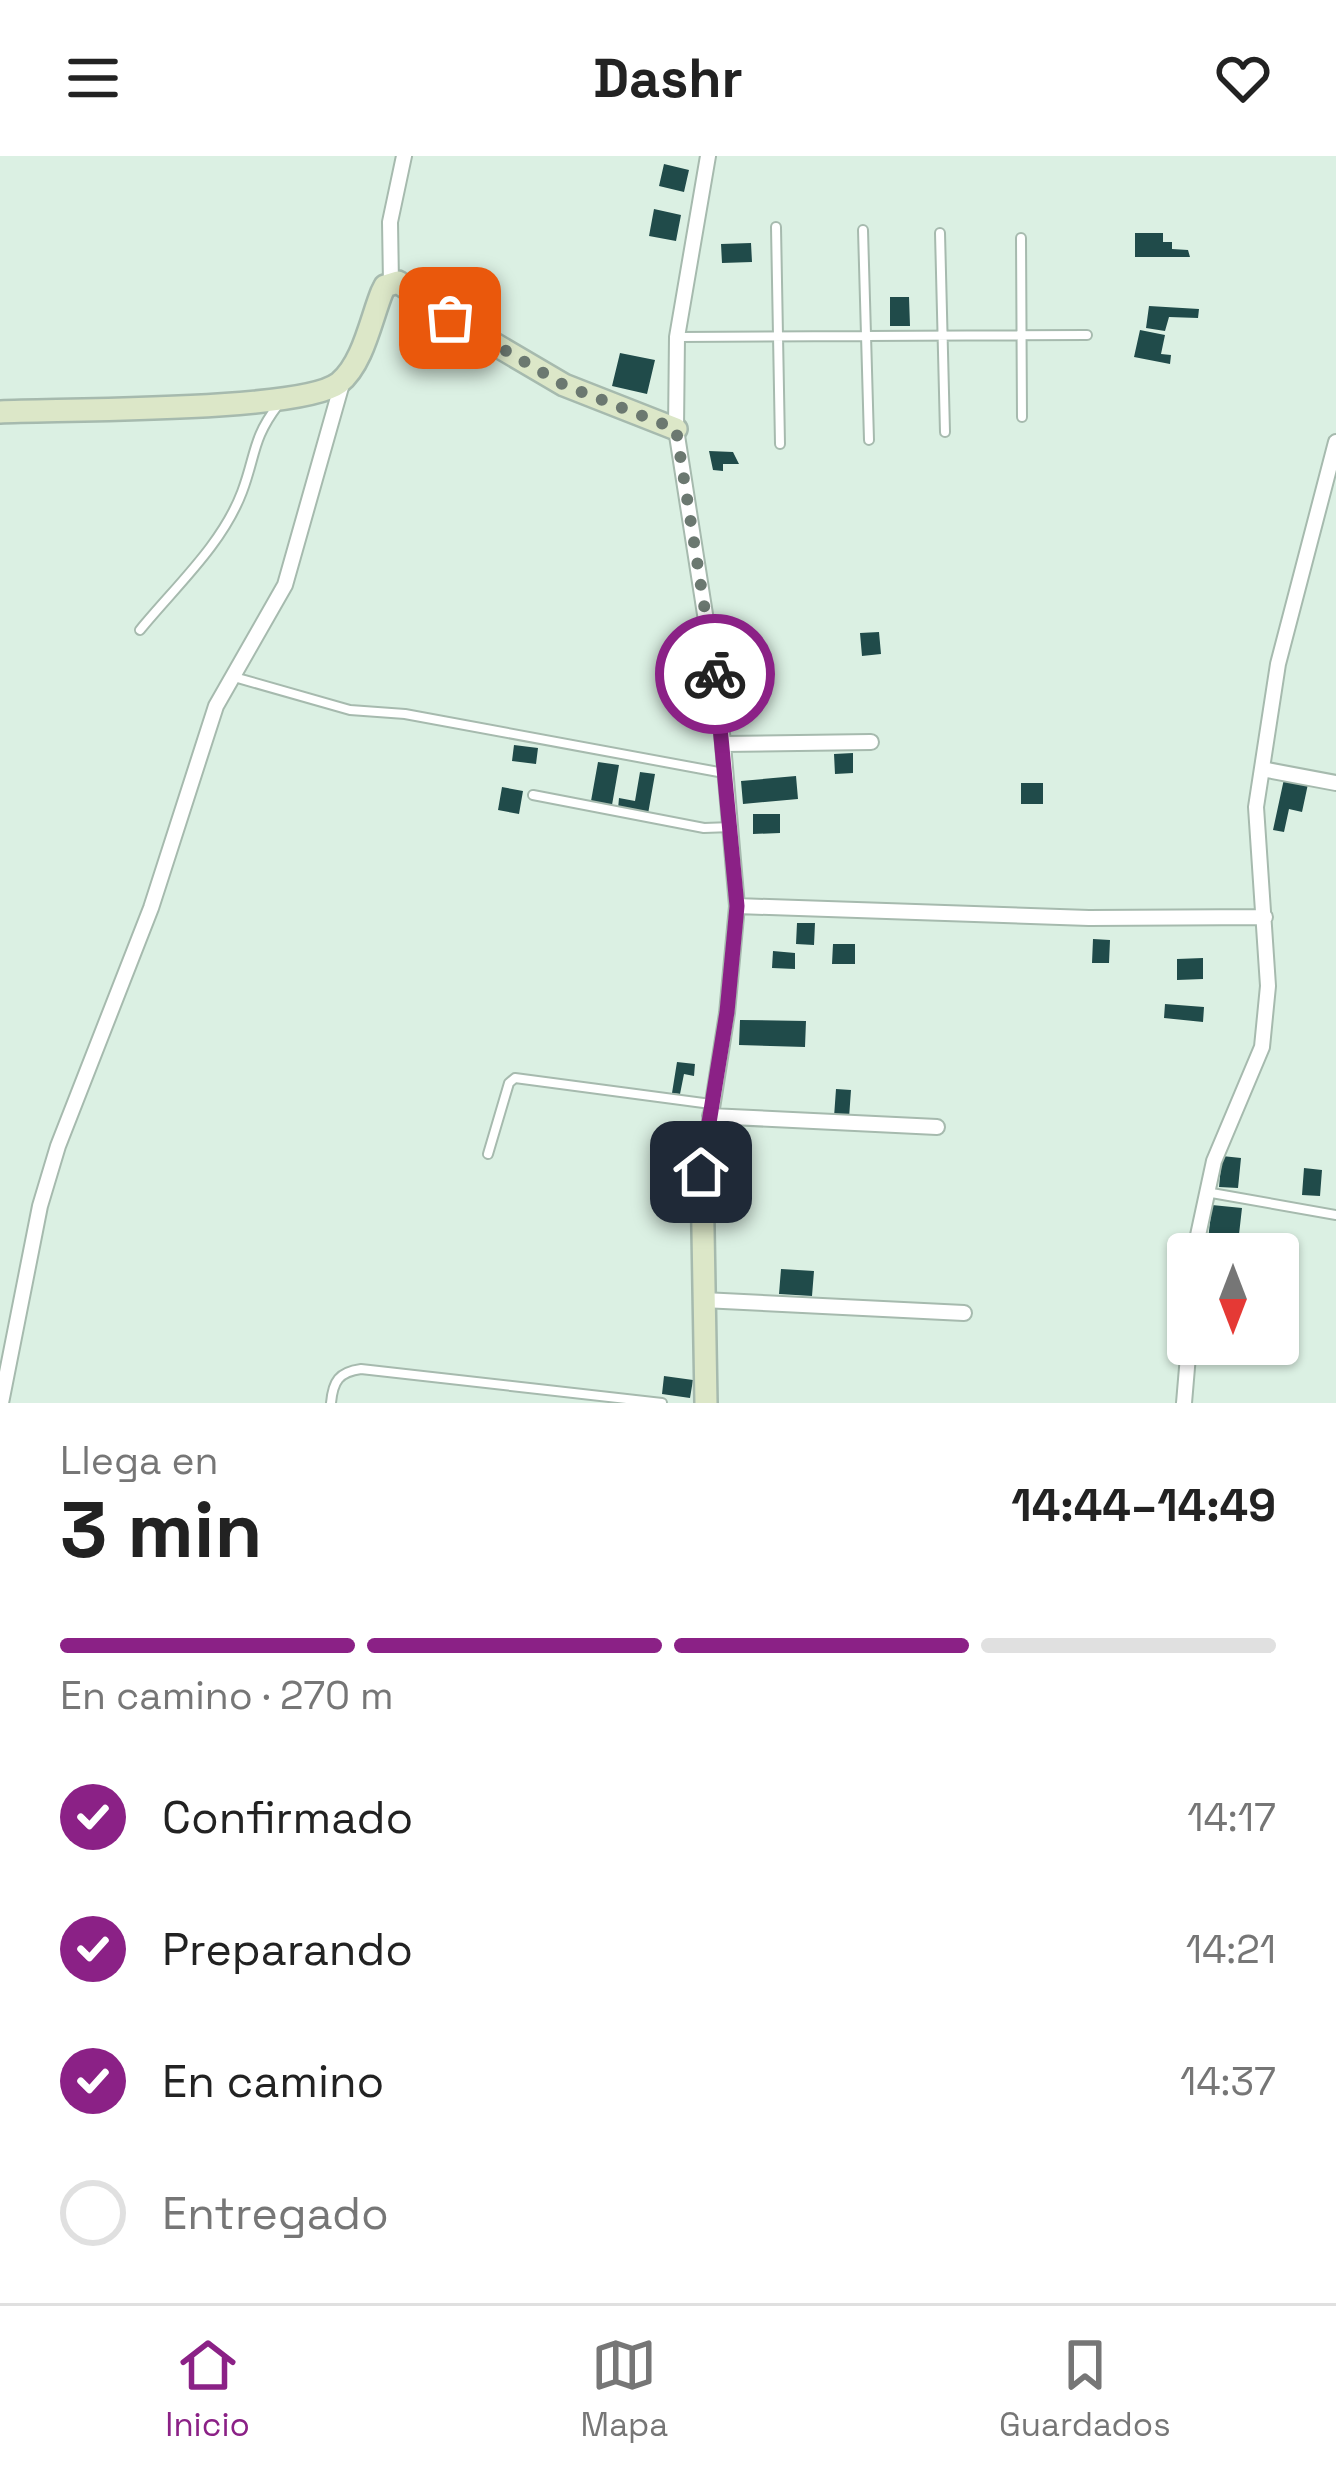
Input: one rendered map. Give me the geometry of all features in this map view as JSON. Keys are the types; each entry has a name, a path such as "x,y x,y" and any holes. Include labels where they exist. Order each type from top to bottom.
{"street":[{"path":"1,1403 53,1161 151,908 193,769 230,676 264,628 285,585 343,380 354,366 382,292 391,283 390,222 404,156"},
{"path":"706,1403 701,1172 727,1012 737,906 723,744 676,429 677,337 708,156"},
{"path":"391,283 405,285 450,318 564,385 676,429"},
{"path":"0,412 283,399 313,396 343,380"},
{"path":"1197,1233 1204,1192 1262,1047 1268,986 1256,807 1278,664 1336,442"},
{"path":"723,744 871,742"},
{"path":"1262,770 1336,783"},
{"path":"737,906 1089,918 1265,917"},
{"path":"710,1110 938,1127"},
{"path":"703,1300 964,1313"},
{"path":"1184,1403 1187,1365"}],"lane":[{"path":"776,227 780,444"},
{"path":"863,230 869,440"},
{"path":"940,233 945,432"},
{"path":"1021,238 1022,417"},
{"path":"677,337 1087,335"},
{"path":"140,630 219,536 242,492 258,431 283,399"},
{"path":"230,676 350,710 405,714 726,773"},
{"path":"533,795 704,828 732,827"},
{"path":"488,1154 509,1082 515,1078 710,1110"},
{"path":"1204,1192 1336,1215"},
{"path":"331,1403 335,1380 344,1372 361,1369 662,1403"}],"building":[{"path":"664,164 689,170 684,192 659,186"},
{"path":"654,209 681,215 676,241 649,236"},
{"path":"1135,233 1163,233 1163,242 1172,242 1172,249 1188,250 1190,257 1135,257"},
{"path":"751,243 752,262 722,263 721,244"},
{"path":"890,297 909,297 910,326 890,326"},
{"path":"1149,306 1199,309 1198,318 1169,317 1165,331 1146,328"},
{"path":"1140,330 1165,335 1161,354 1171,355 1170,364 1134,357"},
{"path":"620,353 655,360 647,394 612,386"},
{"path":"709,451 733,452 739,464 713,470"},
{"path":"879,632 881,654 862,656 860,633"},
{"path":"760,636 762,653 739,656 737,639"},
{"path":"514,745 538,748 536,764 512,761"},
{"path":"853,753 853,773 835,774 834,754"},
{"path":"598,762 619,765 612,805 591,801"},
{"path":"640,772 655,774 648,814 618,809 619,798 635,801"},
{"path":"796,776 798,799 743,804 741,781"},
{"path":"1284,779 1308,784 1302,812 1289,809 1284,832 1273,830"},
{"path":"1021,783 1043,783 1043,804 1021,804"},
{"path":"502,787 523,791 519,814 498,810"},
{"path":"753,814 780,814 780,833 753,834"},
{"path":"797,923 815,923 814,945 796,944"},
{"path":"1093,939 1110,940 1109,963 1092,963"},
{"path":"833,944 855,944 855,964 832,964"},
{"path":"773,951 795,953 795,969 772,968"},
{"path":"1203,958 1203,979 1177,980 1177,959"},
{"path":"1165,1004 1204,1007 1203,1022 1164,1018"},
{"path":"740,1020 806,1021 805,1047 739,1045"},
{"path":"677,1062 695,1064 694,1076 684,1074 680,1094 672,1093"},
{"path":"836,1089 851,1090 849,1118 834,1117"},
{"path":"1222,1156 1241,1158 1238,1188 1219,1187"},
{"path":"1304,1168 1322,1170 1320,1196 1302,1195"},
{"path":"1212,1205 1242,1208 1239,1233 1209,1233"},
{"path":"781,1269 814,1271 812,1296 779,1294"},
{"path":"664,1376 693,1380 690,1398 662,1394"}],"way so far":[{"path":"450,318 564,385 676,429 715,674"}],"route":[{"path":"701,1172 727,1012 737,906 715,674"}]}
